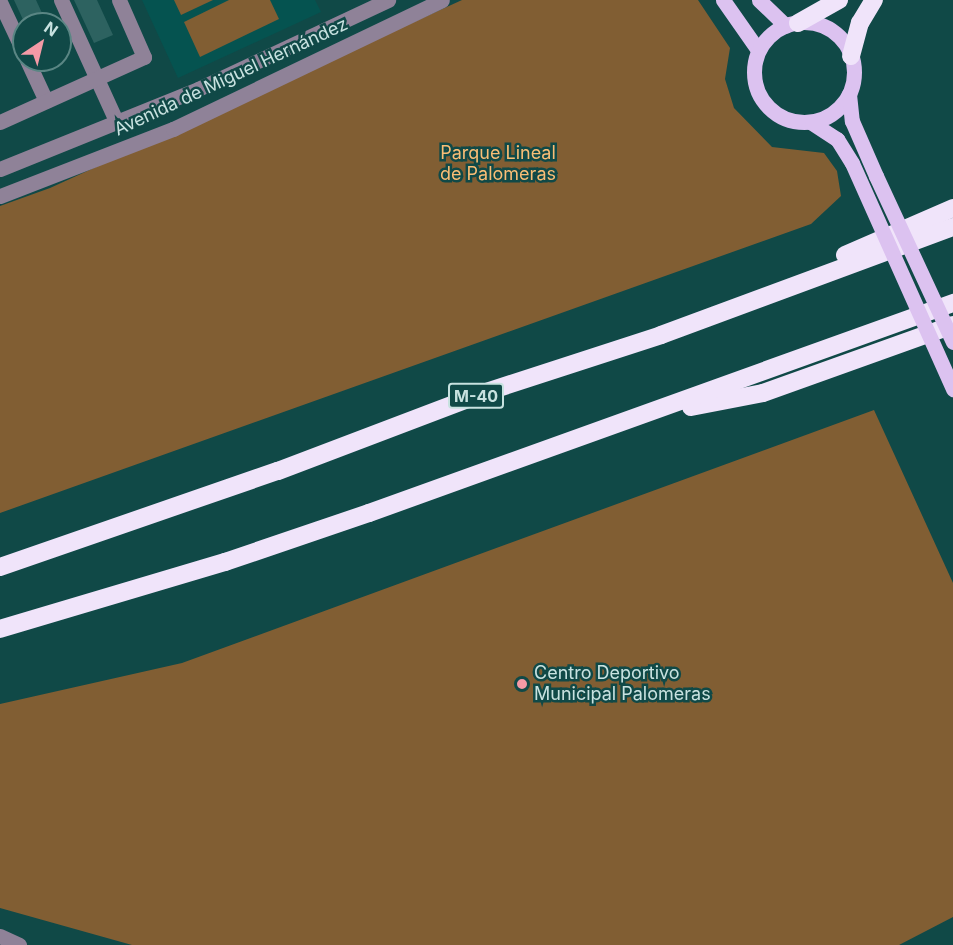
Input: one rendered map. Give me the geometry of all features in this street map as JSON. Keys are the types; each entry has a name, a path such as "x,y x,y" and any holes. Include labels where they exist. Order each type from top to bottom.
{"highway":[{"path":"792,24 839,0"},
{"path":"851,56 860,23 874,0"},
{"path":"661,335 953,208"},
{"name":"M-40","path":"0,567 278,471 483,393 661,335 953,227"},
{"path":"0,629 225,562 953,303"},
{"path":"636,417 763,393 953,325"}],"main road":[{"path":"723,0 758,50"},
{"path":"759,0 792,24"},
{"path":"812,123 834,113 849,94 853,81 851,56 845,44 825,26 792,24 772,32 758,50 754,81 761,98 784,119 812,123 837,139 852,163 953,389"},
{"path":"849,94 852,121 953,342"}],"street":[{"path":"61,0 117,123"},
{"path":"0,122 144,57 119,0"},
{"name":"Avenida de Miguel Hernández","path":"0,169 117,123 388,0"},
{"name":"Avenida de Miguel Hernández","path":"0,196 173,129 442,0"},
{"path":"0,2 12,28"},
{"path":"33,72 46,101"},
{"path":"0,938 4,945"},
{"path":"0,938 19,945"}],"shaded area":[{"path":"142,0 315,0 321,12 178,78"}],"green space":[{"path":"174,0 213,0 181,15"},
{"path":"229,0 270,0 279,19 200,57 184,22"},
{"name":"Parque Lineal de Palomeras","path":"462,0 698,0 730,48 725,79 734,108 772,147 824,153 837,171 841,196 811,224 0,513 0,206 50,188"},
{"name":"Centro Deportivo Municipal Palomeras","path":"874,410 953,583 953,917 899,945 132,945 0,908 0,704 182,663"}],"building":[{"path":"14,0 36,0 42,12 20,12"},
{"path":"74,0 97,0 113,35 94,43"}],"place":[{"name":"Centro Deportivo Municipal Palomeras","path":"522,684"}]}
